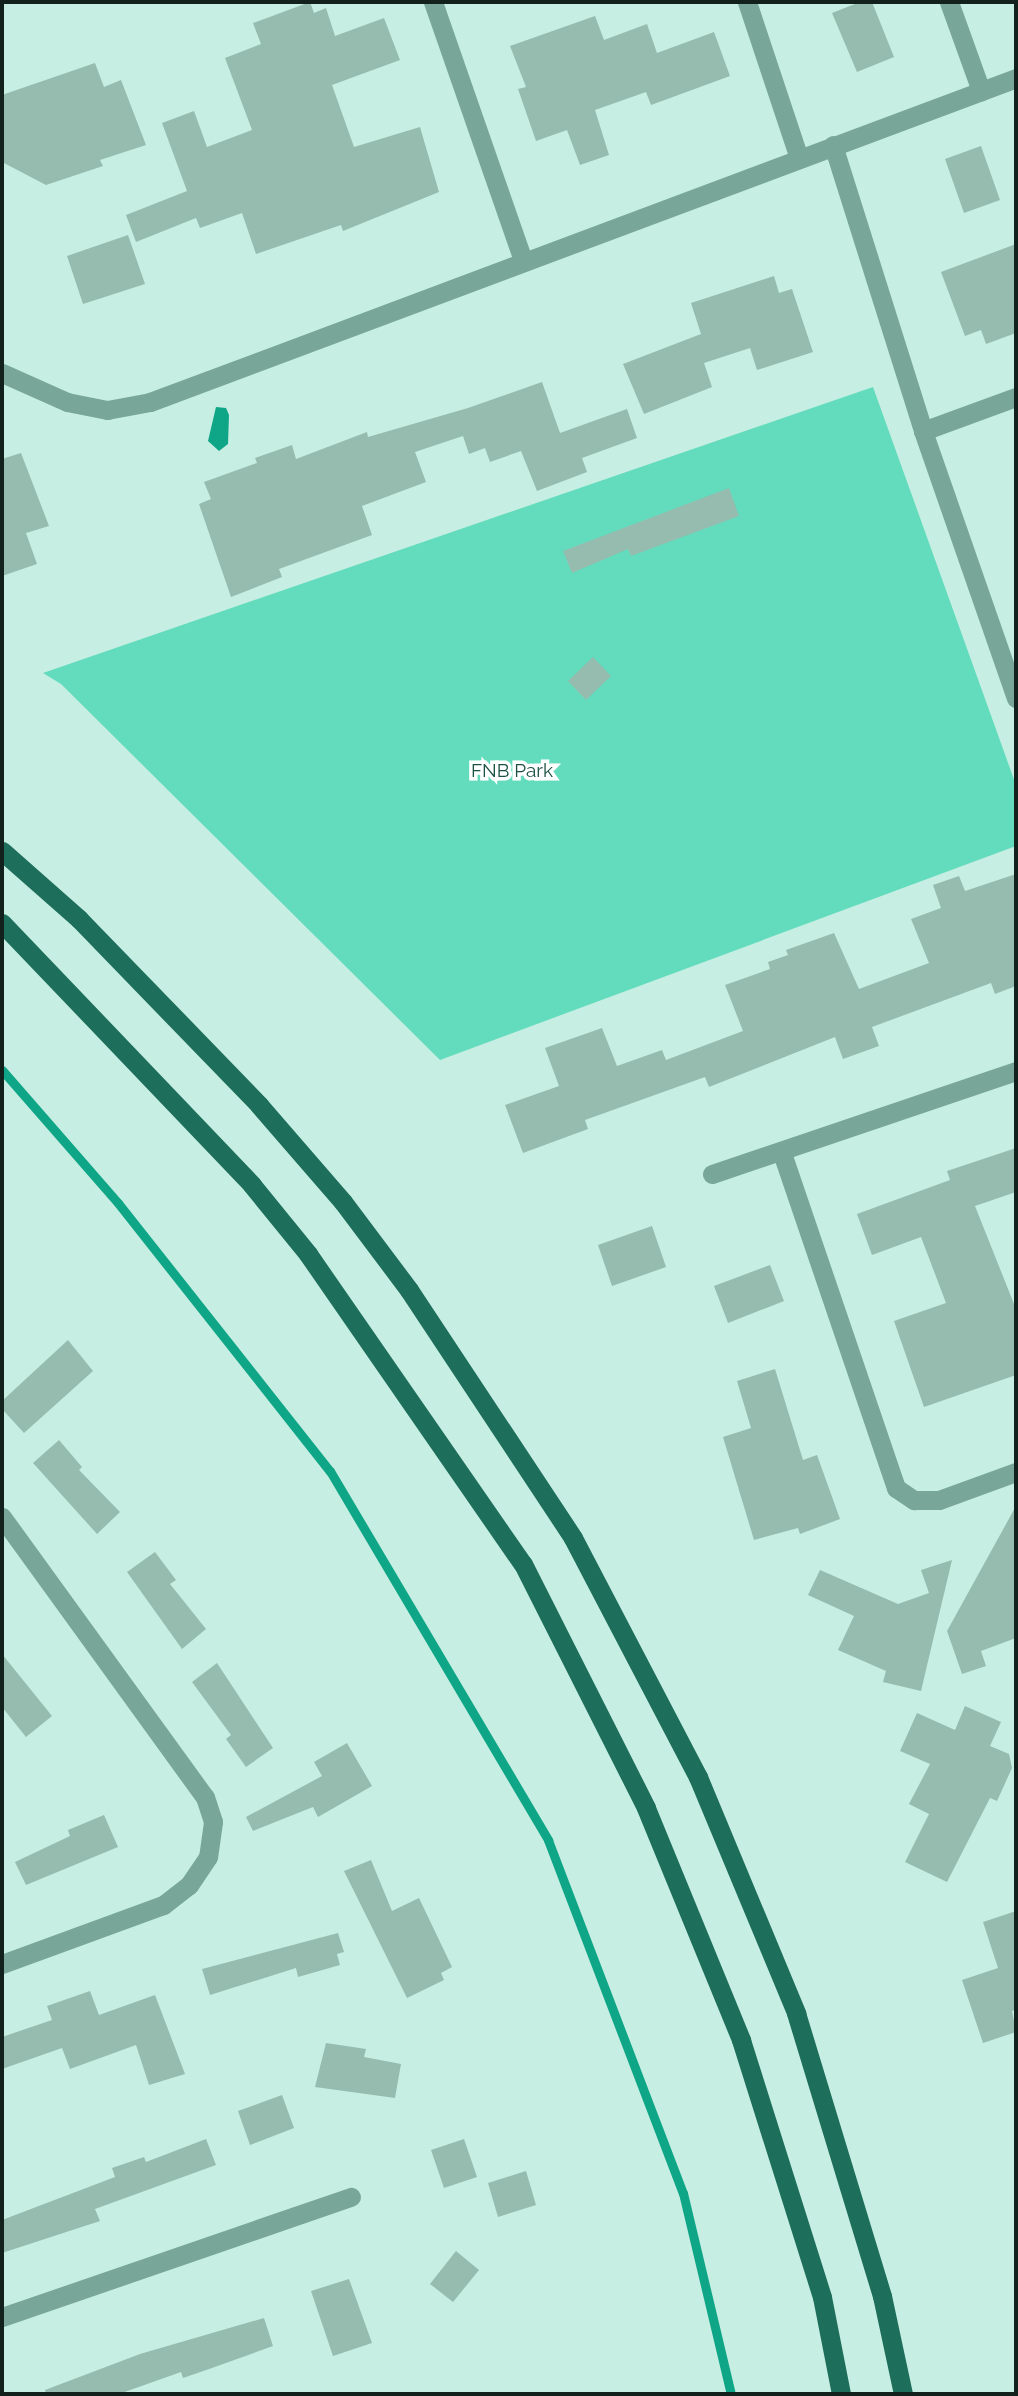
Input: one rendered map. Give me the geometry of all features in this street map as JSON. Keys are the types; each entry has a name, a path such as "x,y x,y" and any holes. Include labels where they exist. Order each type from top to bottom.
{"main road":[{"path":"2,851 79,919 259,1105 343,1202 408,1290 573,1538 698,1777 796,2013 883,2296 903,2394"},
{"path":"2,923 252,1185 308,1254 523,1564 646,1808 741,2040 822,2297 841,2394"}],"street":[{"path":"433,2 523,260"},
{"path":"747,2 799,158"},
{"path":"949,2 981,91"},
{"path":"2,373 66,402 107,410 150,402 523,260 1016,78"},
{"path":"833,145 923,431 1016,698"},
{"path":"923,431 1016,397"},
{"path":"712,1174 782,1153 1016,1072"},
{"path":"782,1153 896,1488 914,1500 939,1500 1016,1472"},
{"path":"2,1517 205,1797 213,1822 208,1857 189,1885 163,1905 2,1964"},
{"path":"2,2317 351,2197"}],"green space":[{"name":"FNB Park","path":"873,387 1016,785 1016,846 440,1060 61,684 43,673"}],"shaded area":[{"path":"216,407 226,408 229,415 228,444 219,451 208,441"}],"building":[{"path":"310,2 314,13 326,8 335,36 384,18 400,60 332,85 354,147 420,127 439,192 343,231 341,225 256,254 242,213 200,228 196,218 136,242 126,215 187,191 162,123 194,111 207,147 252,130 225,58 261,44 253,23"},
{"path":"860,2 872,2 894,57 857,72 832,13"},
{"path":"595,16 604,40 647,24 657,53 714,32 730,76 651,105 646,92 595,110 609,155 580,165 567,130 536,141 518,89 526,87 510,46"},
{"path":"95,63 104,87 121,80 146,145 100,160 103,166 46,185 2,162 2,95"},
{"path":"981,146 1000,200 964,213 945,159"},
{"path":"128,235 145,284 83,304 67,256"},
{"path":"1016,244 1016,333 986,344 981,330 965,336 941,272"},
{"path":"774,276 779,293 792,289 813,352 757,370 750,348 704,363 712,387 644,414 623,364 701,334 691,303"},
{"path":"542,382 560,433 627,409 637,438 582,458 587,472 537,491 521,451 490,462 485,448 469,454 463,436 415,452 426,482 362,506 372,535 279,569 282,577 231,597 199,504 211,499 204,482 257,463 255,458 292,445 296,459 367,432 368,437 468,408"},
{"path":"21,453 49,526 26,533 37,564 2,576 2,459"},
{"path":"729,488 739,516 631,556 628,549 572,573 563,551"},
{"path":"593,657 611,676 586,700 568,681"},
{"path":"1016,874 1016,986 995,994 991,983 872,1027 879,1046 843,1059 835,1037 709,1087 705,1077 585,1120 588,1129 523,1153 505,1105 559,1086 545,1048 602,1028 617,1066 662,1050 666,1060 743,1031 725,985 770,969 768,962 788,955 786,950 834,933 859,989 929,963 911,919 941,908 933,885 959,876 965,891"},
{"path":"1016,1148 1016,1192 975,1206 1016,1309 1016,1375 924,1407 894,1321 946,1303 921,1237 872,1255 857,1214 950,1180 947,1171"},
{"path":"652,1226 666,1267 612,1286 598,1245"},
{"path":"770,1265 784,1301 728,1323 714,1286"},
{"path":"68,1340 93,1371 24,1433 2,1409 2,1401"},
{"path":"775,1369 803,1460 817,1455 840,1519 800,1534 798,1528 754,1540 723,1437 751,1428 737,1381"},
{"path":"59,1440 82,1467 79,1470 120,1512 97,1534 33,1463"},
{"path":"1016,1506 1016,1638 981,1651 986,1666 962,1674 947,1631"},
{"path":"155,1552 176,1580 170,1584 206,1629 182,1649 127,1572"},
{"path":"952,1560 921,1691 883,1682 886,1671 838,1650 854,1616 808,1595 820,1570 898,1604 929,1593 921,1570"},
{"path":"2,1654 52,1716 26,1737 2,1707"},
{"path":"217,1663 273,1748 246,1767 226,1739 231,1735 192,1682"},
{"path":"965,1706 1001,1722 990,1746 1009,1754 1012,1768 997,1801 990,1798 947,1882 905,1862 929,1814 909,1804 930,1764 900,1751 917,1713 955,1730"},
{"path":"347,1743 372,1786 318,1817 313,1807 253,1831 246,1817 322,1776 314,1762"},
{"path":"104,1815 118,1847 26,1885 15,1862 70,1836 68,1830"},
{"path":"371,1860 392,1911 419,1898 452,1967 441,1973 444,1980 407,1998 344,1871"},
{"path":"1016,1911 1016,2010 1012,2011 1016,2032 983,2043 962,1980 998,1968 983,1922"},
{"path":"338,1933 344,1952 337,1954 340,1965 298,1977 296,1968 210,1995 202,1969"},
{"path":"90,1991 99,2015 155,1995 185,2074 149,2085 136,2045 70,2069 62,2048 2,2069 2,2037 52,2020 47,2006"},
{"path":"326,2043 366,2049 364,2057 401,2064 395,2098 315,2087"},
{"path":"282,2095 294,2128 250,2145 238,2111"},
{"path":"206,2139 216,2165 95,2209 100,2221 2,2253 2,2220 115,2177 112,2168 144,2157 146,2162"},
{"path":"464,2139 477,2177 444,2188 431,2150"},
{"path":"526,2171 536,2205 498,2217 488,2183"},
{"path":"456,2251 479,2270 453,2302 430,2284"},
{"path":"349,2279 372,2343 333,2356 311,2291"},
{"path":"264,2318 273,2346 212,2368 183,2378 181,2372 119,2394 46,2394 45,2390 140,2354"}],"waterway":[{"path":"2,1070 118,1203 330,1471 548,1840 683,2193 731,2394"}]}
